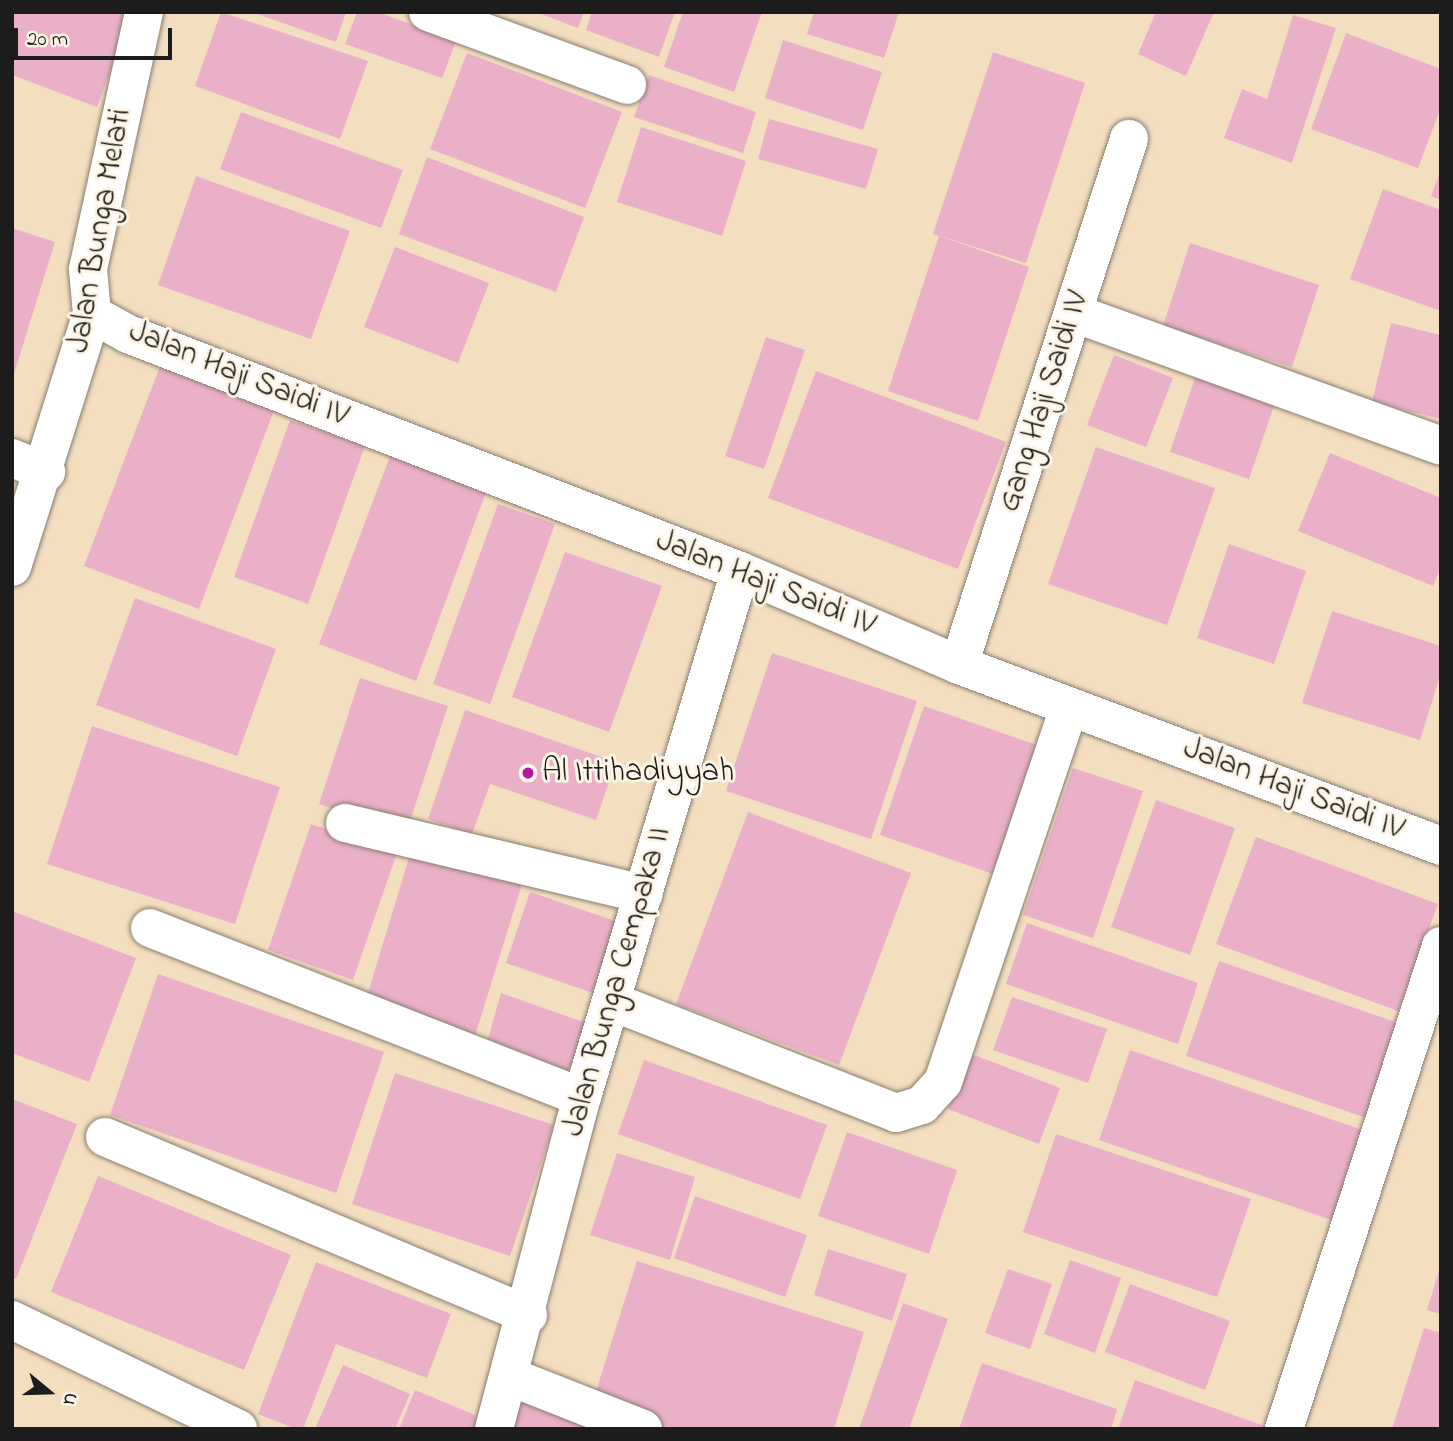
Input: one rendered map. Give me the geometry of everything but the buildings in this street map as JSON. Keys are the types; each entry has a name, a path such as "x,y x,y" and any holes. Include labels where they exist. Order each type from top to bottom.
{"street":[{"name":"Jalan Bunga Melati","path":"12,566 29,465 92,314 88,269 144,12"},
{"path":"428,12 627,85"},
{"name":"Gang Haji Saidi IV","path":"959,665 1129,139"},
{"path":"1074,313 1441,446"},
{"name":"Jalan Haji Saidi IV","path":"92,314 128,334 740,571 959,665 1441,846"},
{"name":"Jalan Bunga Cempaka II","path":"494,1429 528,1315 582,1097 613,1002 740,571"},
{"path":"613,1002 896,1113 922,1105 943,1082 1069,706"},
{"path":"345,823 644,894"},
{"path":"150,928 582,1097"},
{"path":"1284,1429 1441,946"},
{"path":"105,1137 528,1315"},
{"path":"12,1320 238,1429"},
{"path":"511,1377 643,1429"}],"place":[{"name":"Al Ittihadiyyah","path":"528,773"}]}
